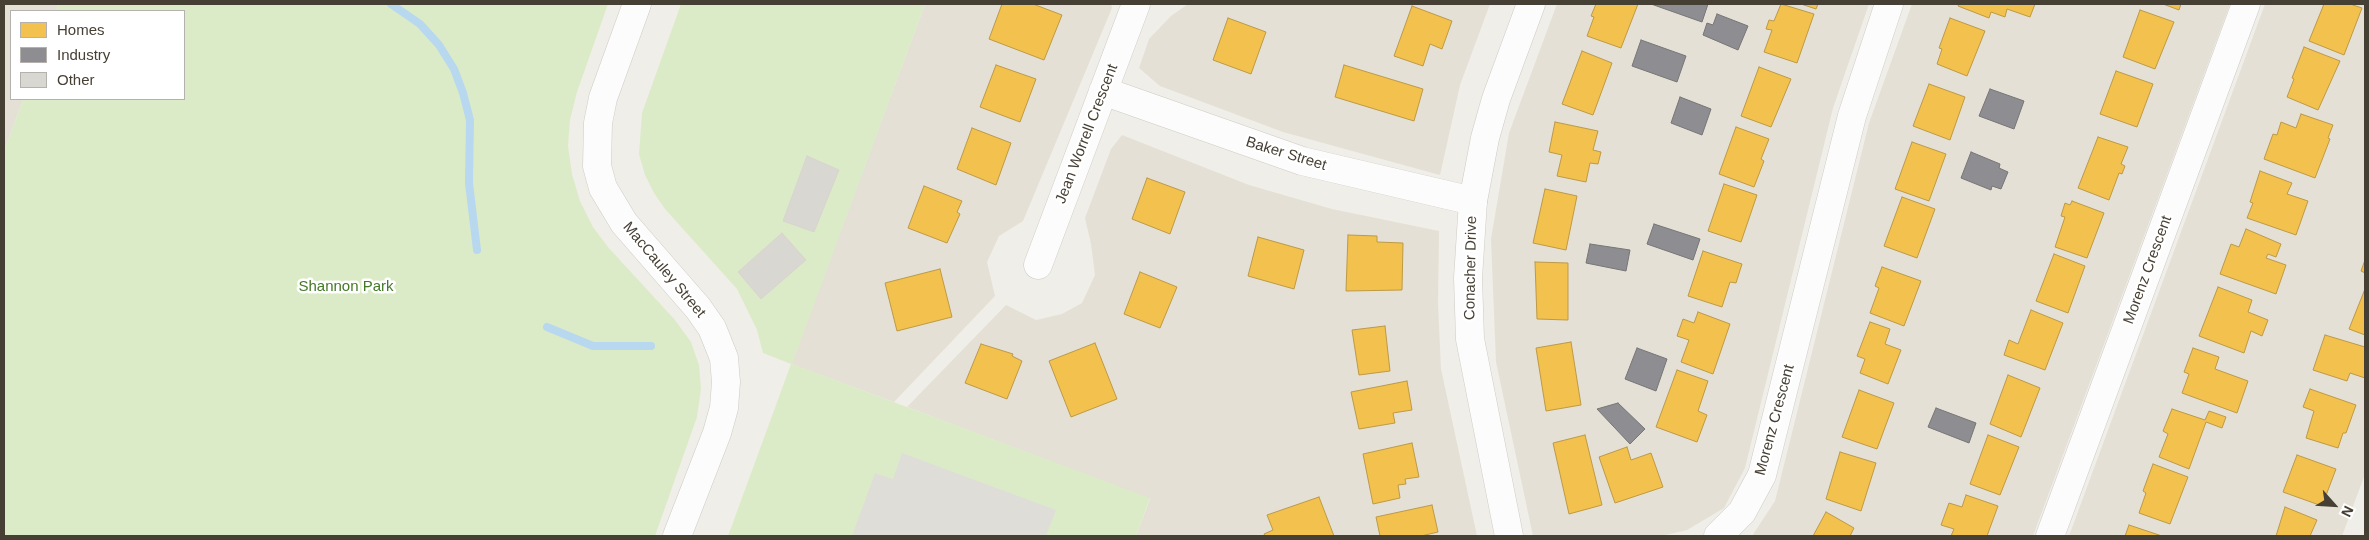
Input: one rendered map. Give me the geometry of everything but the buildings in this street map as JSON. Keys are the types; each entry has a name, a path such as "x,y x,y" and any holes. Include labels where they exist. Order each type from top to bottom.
{"street":[{"name":"MacCauley Street","path":"638,4 603,98 598,123 597,166 603,188 624,223 698,308 712,328 724,358 726,382 724,408 717,433 677,536"},
{"name":"Jean Worrell Crescent","path":"1038,265 1136,4"},
{"name":"Conacher Drive","path":"1509,536 1470,339 1468,278 1473,201 1485,138 1496,99 1531,4"},
{"name":"Morenz Crescent","path":"1718,536 1742,512 1762,475 1852,116 1889,4"},
{"name":"Morenz Crescent","path":"2050,536 2246,4"},
{"name":"Baker Street","path":"1103,91 1302,161 1473,201"}],"shaded area":[{"path":"4,4 58,4 56,10 10,10 10,100 23,100 4,152"},
{"path":"925,4 1111,4 1112,8 1023,221 999,236 987,262 995,296 894,402 791,364"},
{"path":"1188,4 1490,4 1460,85 1440,175 1283,132 1160,86 1139,68 1149,39 1171,16"},
{"path":"1557,4 1869,4 1833,108 1745,468 1724,508 1687,530 1661,536 1533,536 1496,362 1491,239 1509,133"},
{"path":"1912,4 2230,4 2033,536 1752,536 1775,501 1869,123"},
{"path":"2265,4 2365,4 2365,474 2342,536 2069,536"},
{"path":"1122,135 1249,185 1332,209 1439,231 1438,304 1441,369 1477,536 1136,536 1150,499 907,407 1006,305 1036,320 1062,314 1082,303 1095,275 1085,218 1111,149"},
{"path":"902,453 1056,510 1046,536 852,536 875,473 893,479"}],"green space":[{"name":"Shannon Park","path":"58,4 608,4 577,92 570,120 568,146 572,174 580,201 593,227 608,247 675,320 691,342 699,365 701,389 697,417 655,536 4,536 4,152 23,100 185,100 185,10 56,10"},
{"path":"681,4 925,4 792,364 1150,498 1136,536 728,536 791,364 763,353 757,330 737,289 665,209 645,175 639,154 642,113"}],"waterway":[{"path":"391,4 420,24 439,45 454,69 463,93 470,120 469,183 477,250"},
{"path":"547,327 593,346 651,346"}]}
